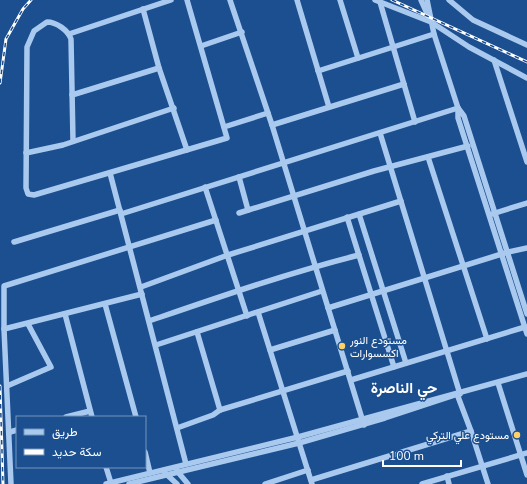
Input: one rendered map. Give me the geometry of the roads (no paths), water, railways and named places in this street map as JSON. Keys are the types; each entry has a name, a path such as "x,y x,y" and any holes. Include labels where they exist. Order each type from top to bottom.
{"street":[{"path":"69,34 170,0"},
{"path":"73,141 71,39 69,34 54,23 47,22 37,28 28,43 26,193 30,195 227,138 187,0"},
{"path":"230,0 272,125 363,422"},
{"path":"297,0 329,107"},
{"path":"340,0 358,58"},
{"path":"421,0 431,22"},
{"path":"427,0 434,34 458,108 458,116 527,314"},
{"path":"449,0 473,20 527,45"},
{"path":"378,1 431,22 460,42 527,78"},
{"path":"378,1 394,47 415,122"},
{"path":"143,9 160,68 187,150"},
{"path":"201,46 242,32"},
{"path":"318,71 434,34"},
{"path":"494,60 527,162"},
{"path":"72,95 160,68"},
{"path":"272,125 404,84"},
{"path":"26,153 53,148 174,108"},
{"path":"14,242 239,177 458,108"},
{"path":"458,108 464,116 492,214"},
{"path":"224,127 268,113"},
{"path":"380,133 459,394 488,484"},
{"path":"239,213 468,146"},
{"path":"428,157 487,339"},
{"path":"110,173 186,464"},
{"path":"239,177 248,210"},
{"path":"205,187 247,316"},
{"path":"141,287 228,255 304,230 401,201"},
{"path":"492,214 527,203"},
{"path":"359,214 406,363"},
{"path":"347,217 394,367"},
{"path":"11,484 10,432 4,329 4,286 216,220"},
{"path":"328,308 505,253 527,248"},
{"path":"505,253 527,334"},
{"path":"149,321 315,266 359,255"},
{"path":"156,345 322,291"},
{"path":"4,329 142,294"},
{"path":"104,304 136,416"},
{"path":"258,312 312,482 471,431"},
{"path":"65,314 92,416"},
{"path":"7,386 50,367 28,324"},
{"path":"351,380 525,327"},
{"path":"270,350 335,330"},
{"path":"197,332 220,410"},
{"path":"177,428 213,415 220,410 348,371"},
{"path":"106,468 108,483 178,472 448,399 459,394 527,374"},
{"path":"498,382 527,475"},
{"path":"70,416 90,411"},
{"path":"10,432 16,430"},
{"path":"129,484 151,476 162,470 298,440"},
{"path":"422,484 527,453"},
{"path":"146,456 151,476 156,484"},
{"path":"174,467 188,484"},
{"path":"162,470 177,484"},
{"path":"265,484 308,470"},
{"path":"447,476 449,484"}],"railway":[{"path":"0,83 6,39 23,9 31,0"},
{"path":"392,0 527,62"},
{"path":"0,386 3,484"}],"place":[{"name":"مستودع النور اكسسوارات","path":"342,346"},
{"name":"مستودع علي التركي","path":"517,435"}],"district":[{"name":"حي الناصرة","path":"404,388"}]}
